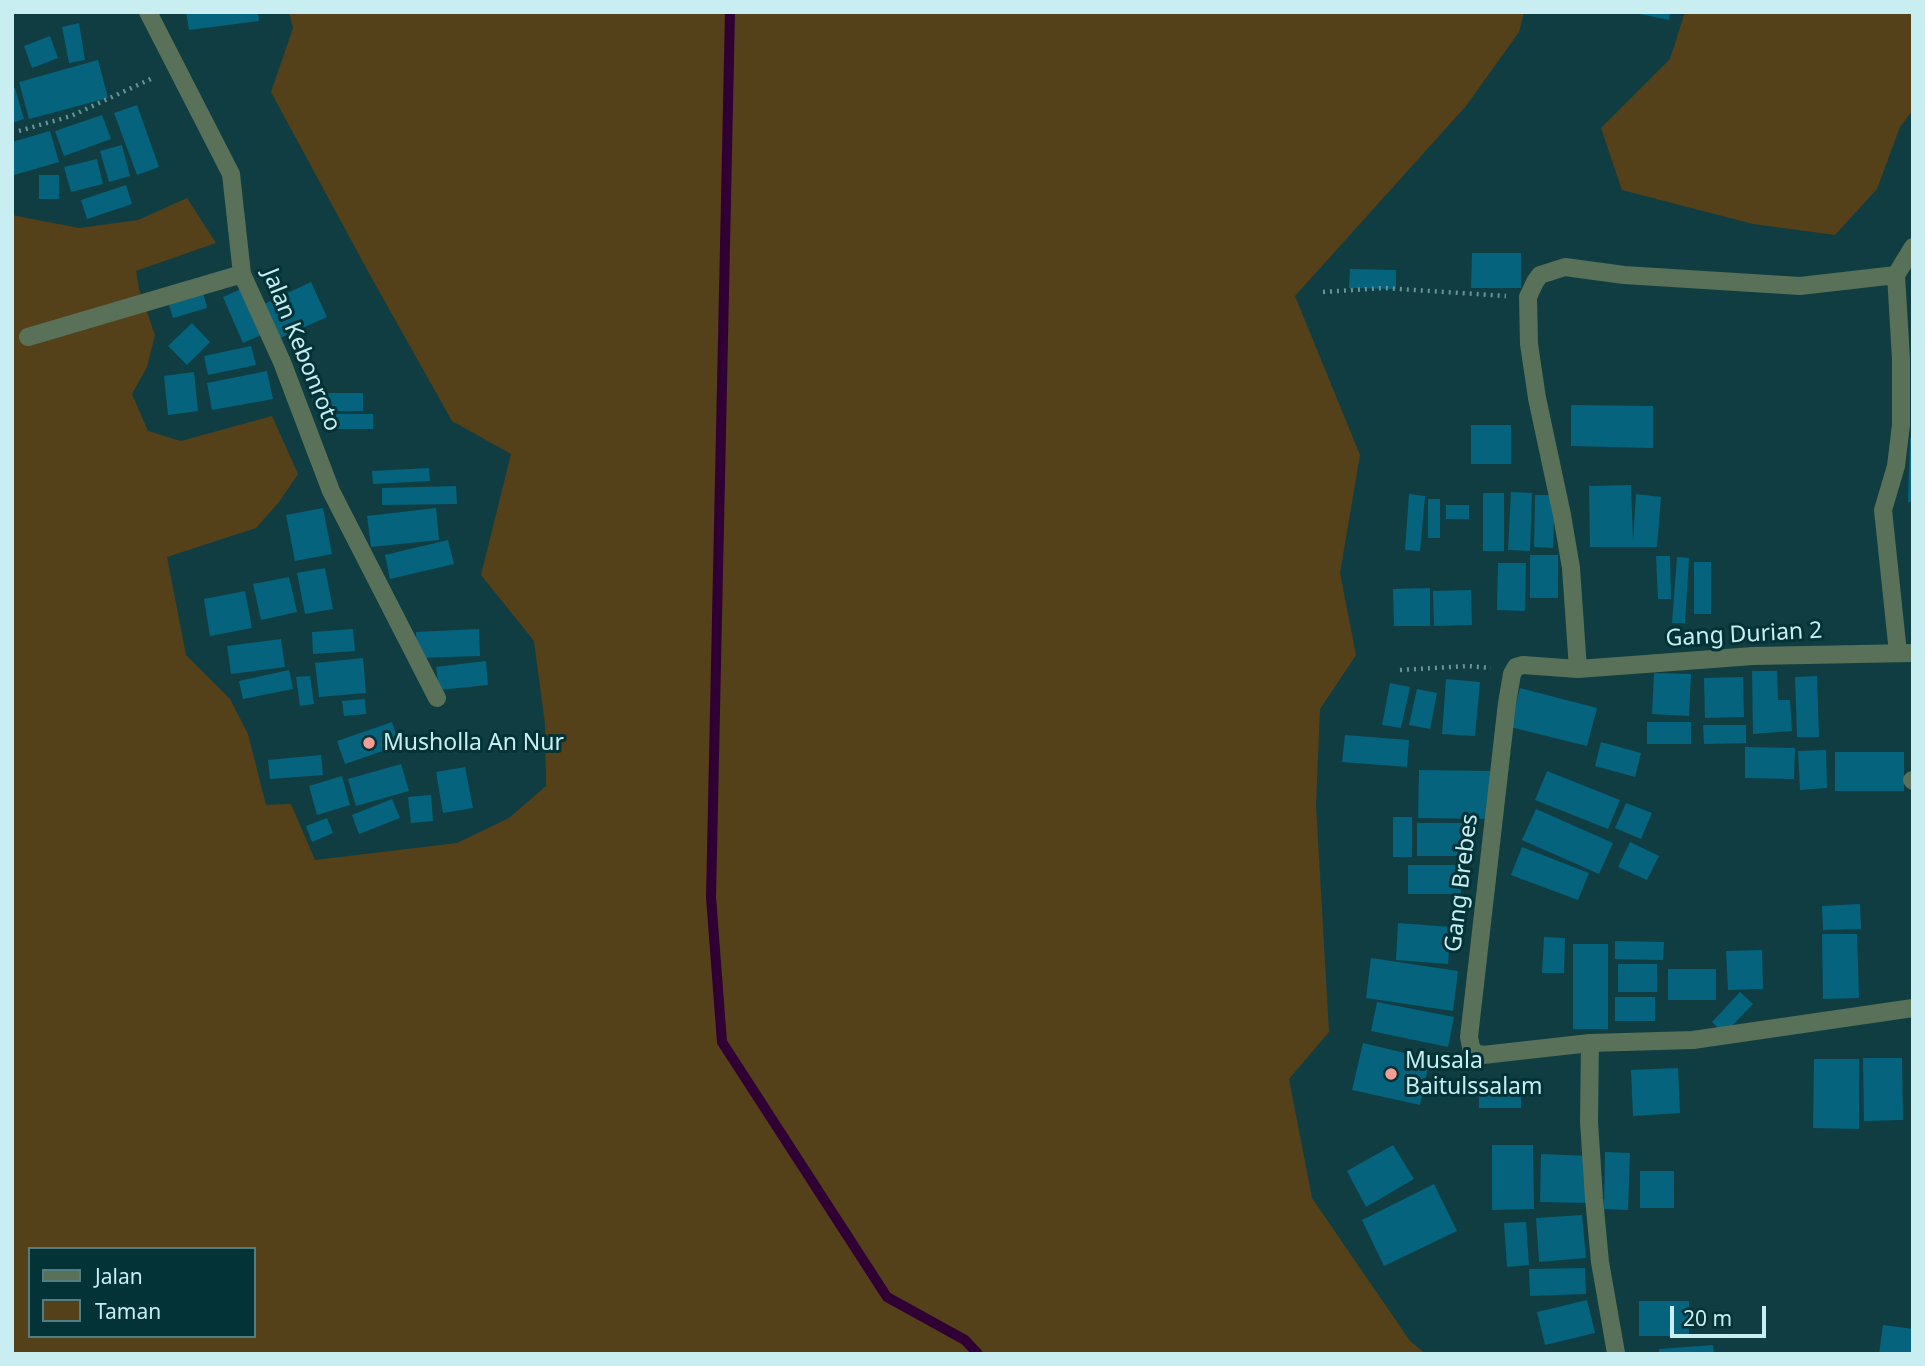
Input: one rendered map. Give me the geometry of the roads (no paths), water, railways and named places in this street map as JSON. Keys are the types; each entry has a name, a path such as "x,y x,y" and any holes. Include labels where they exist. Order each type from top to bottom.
{"street":[{"name":"Jalan Kebonroto","path":"148,12 231,174 242,274 282,362 331,491 437,698"},
{"path":"1905,653 1882,510 1896,466 1901,425 1901,359 1896,275 1913,247"},
{"path":"1578,669 1571,568 1529,344 1528,297 1540,275 1565,267 1624,275 1800,286 1896,275"},
{"path":"28,337 242,274"},
{"name":"Gang Durian 2","path":"1578,669 1753,656 1905,653"},
{"name":"Gang Brebes","path":"1578,669 1523,665 1513,670 1471,1012 1469,1037 1475,1053 1483,1055 1590,1043 1693,1040 1913,1008"},
{"path":"1590,1043 1589,1122 1594,1198 1600,1262 1616,1353"}],"waterway":[{"path":"730,12 711,897 722,1042 887,1297 965,1340 978,1354"}],"place":[{"name":"Musholla An Nur","path":"369,743"},
{"name":"Musala Baitulssalam","path":"1391,1074"}]}
